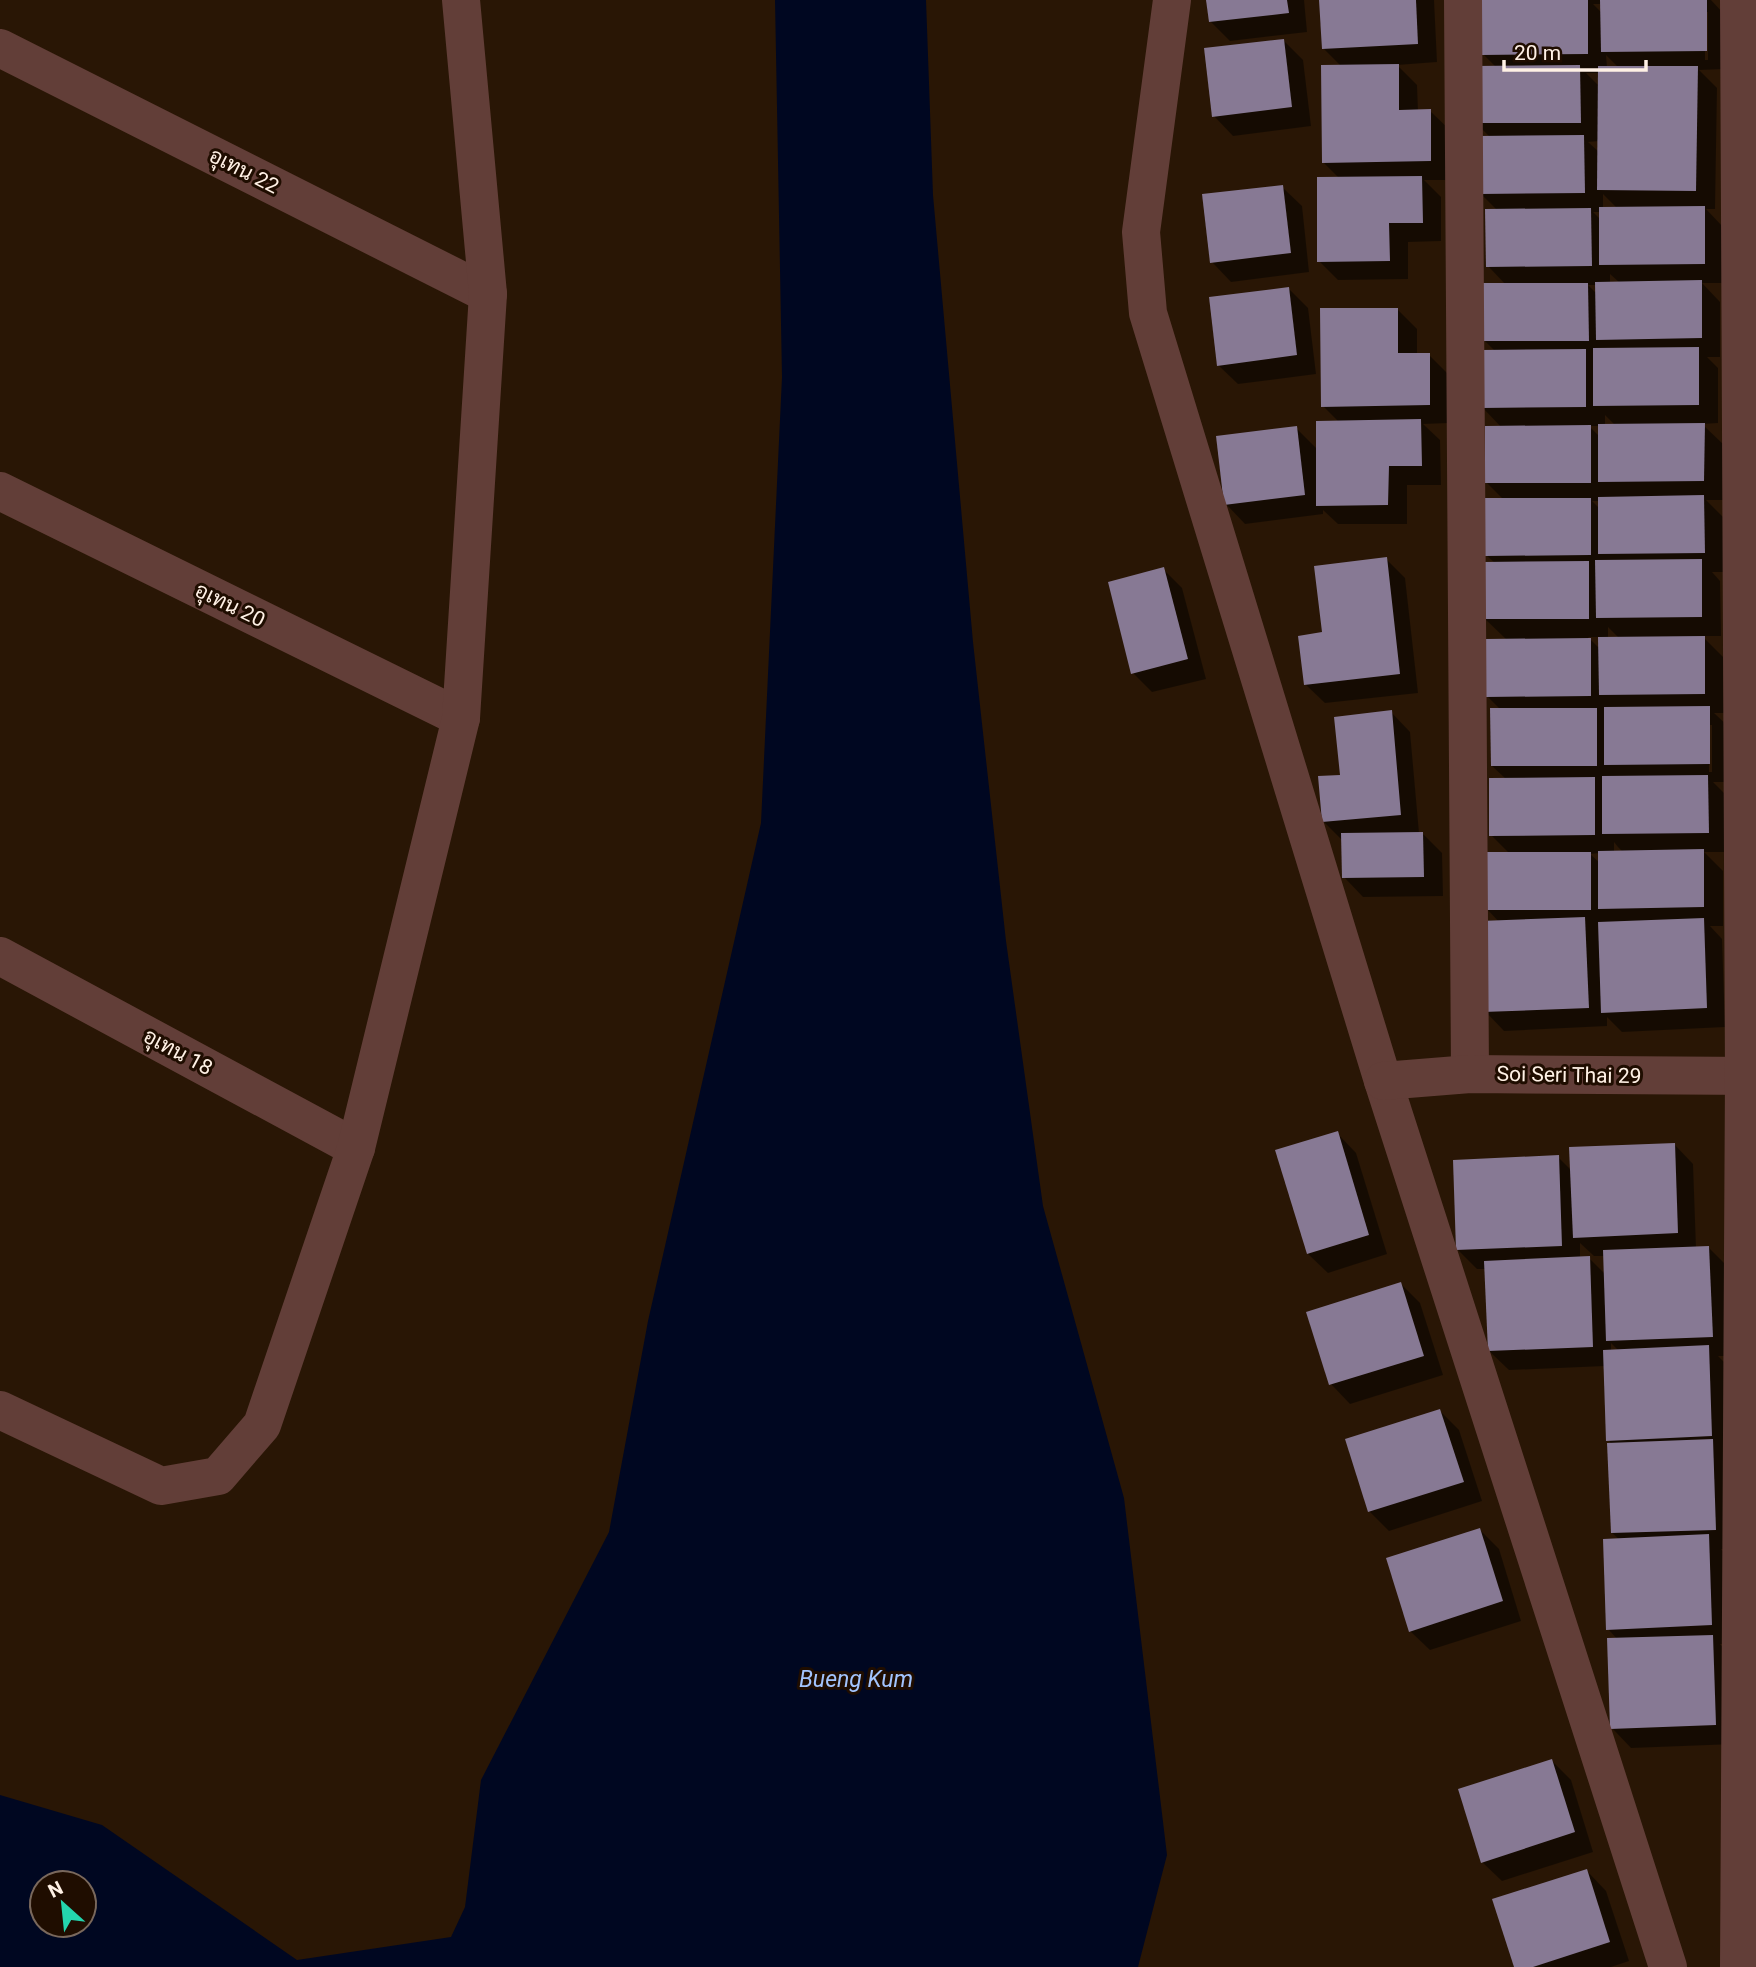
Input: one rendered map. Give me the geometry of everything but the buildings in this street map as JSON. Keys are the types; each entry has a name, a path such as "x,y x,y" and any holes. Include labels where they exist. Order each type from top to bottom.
{"street":[{"path":"0,1410 161,1486 218,1476 262,1425 356,1148 461,718 488,294 461,0"},
{"path":"1172,0 1141,232 1148,313 1382,1081 1668,1967"},
{"path":"1463,0 1470,1073"},
{"path":"1739,0 1750,1077 1739,1967"},
{"name":"อุเทน 22","path":"0,48 488,294"},
{"name":"อุเทน 20","path":"0,491 461,718"},
{"name":"อุเทน 18","path":"0,956 356,1148"},
{"name":"Soi Seri Thai 29","path":"1382,1081 1470,1073 1750,1077"}],"water":[{"name":"Bueng Kum","path":"775,0 926,0 933,195 973,642 1006,941 1043,1206 1124,1498 1167,1855 1138,1967 0,1967 0,1795 102,1825 297,1960 451,1937 465,1907 481,1780 609,1532 648,1321 761,823 782,377"}]}
